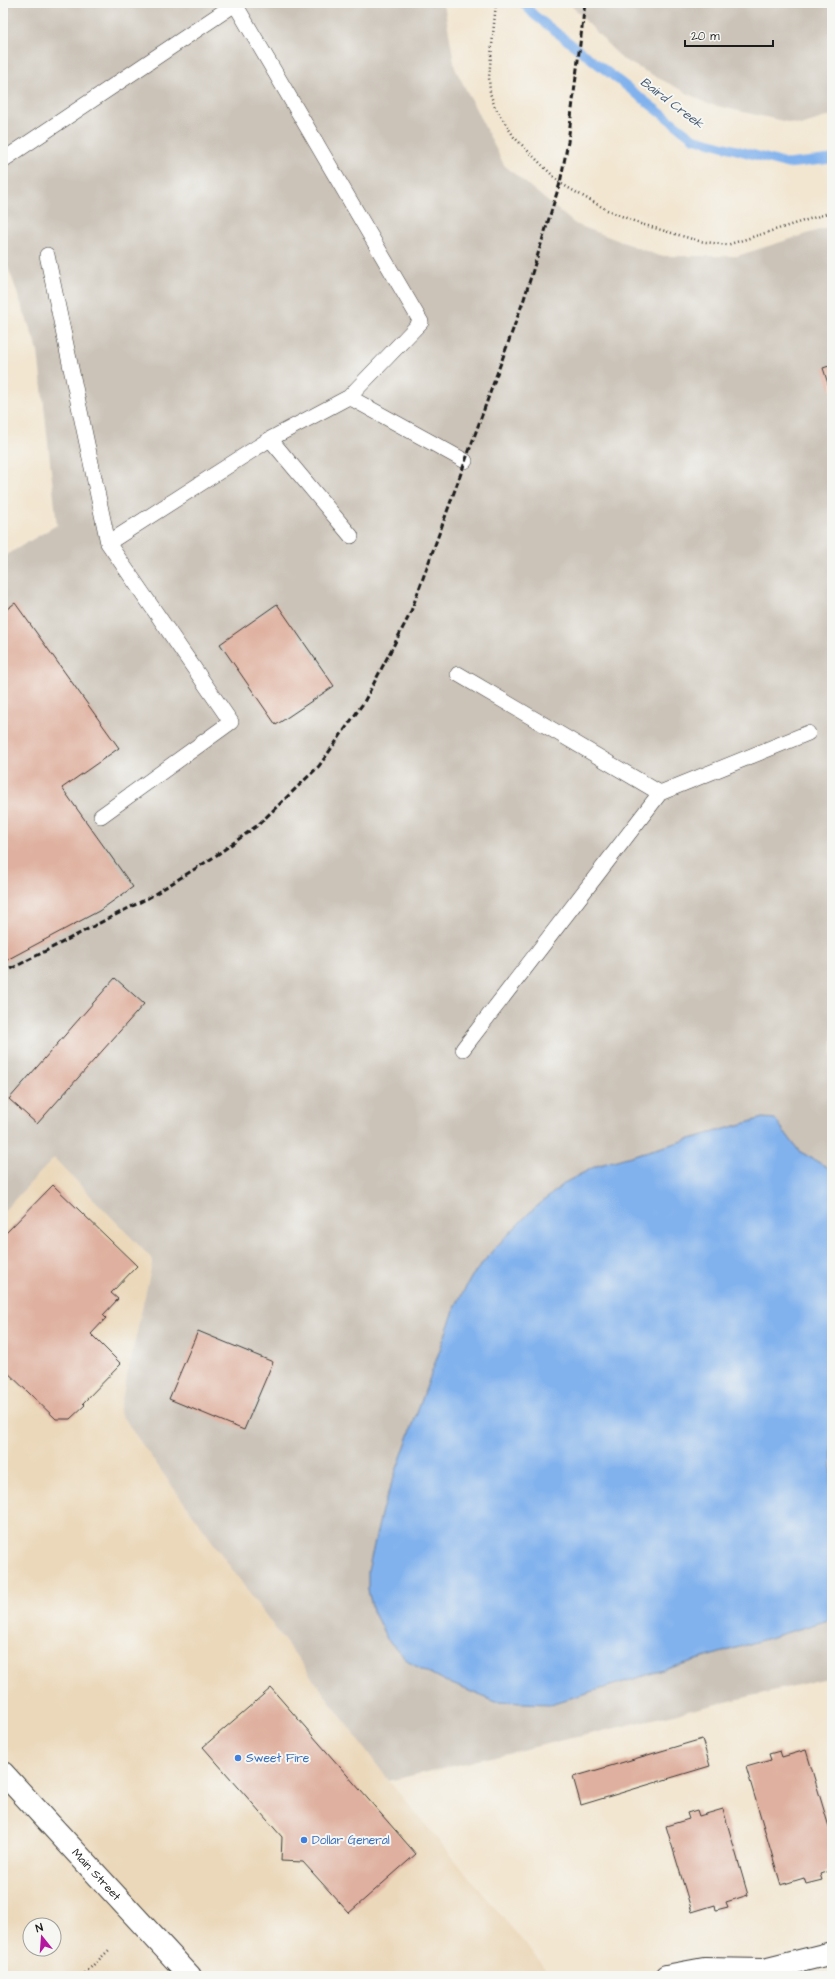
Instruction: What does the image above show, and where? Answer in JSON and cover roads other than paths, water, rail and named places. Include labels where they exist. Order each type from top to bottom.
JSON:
[{"type":"main road","name":"Main Street","points":[[3,1773],[190,1976]]},
{"type":"main road","points":[[666,1976],[704,1969],[758,1973],[832,1952]]},
{"type":"lane","points":[[3,160],[235,4],[421,322],[349,398],[270,439],[108,543]]},
{"type":"lane","points":[[47,256],[108,543],[231,722],[101,816]]},
{"type":"lane","points":[[349,398],[465,461]]},
{"type":"lane","points":[[270,439],[351,536]]},
{"type":"lane","points":[[458,674],[660,793]]},
{"type":"lane","points":[[463,1049],[660,793],[808,733]]},
{"type":"water","points":[[763,1118],[775,1119],[799,1151],[832,1170],[832,1619],[551,1704],[496,1702],[447,1682],[410,1663],[387,1639],[373,1611],[368,1590],[368,1571],[382,1510],[456,1305],[472,1276],[494,1249],[529,1213],[566,1182],[596,1166]]},
{"type":"waterway","name":"Baird Creek","points":[[523,3],[534,15],[693,138],[787,164],[832,159]]},
{"type":"railway","points":[[3,973],[150,897],[214,857],[258,825],[319,766],[364,702],[410,614],[524,299],[560,183],[568,142],[585,3]]},
{"type":"place","name":"Sweet Fire","points":[[238,1758]]},
{"type":"place","name":"Dollar General","points":[[304,1840]]}]
